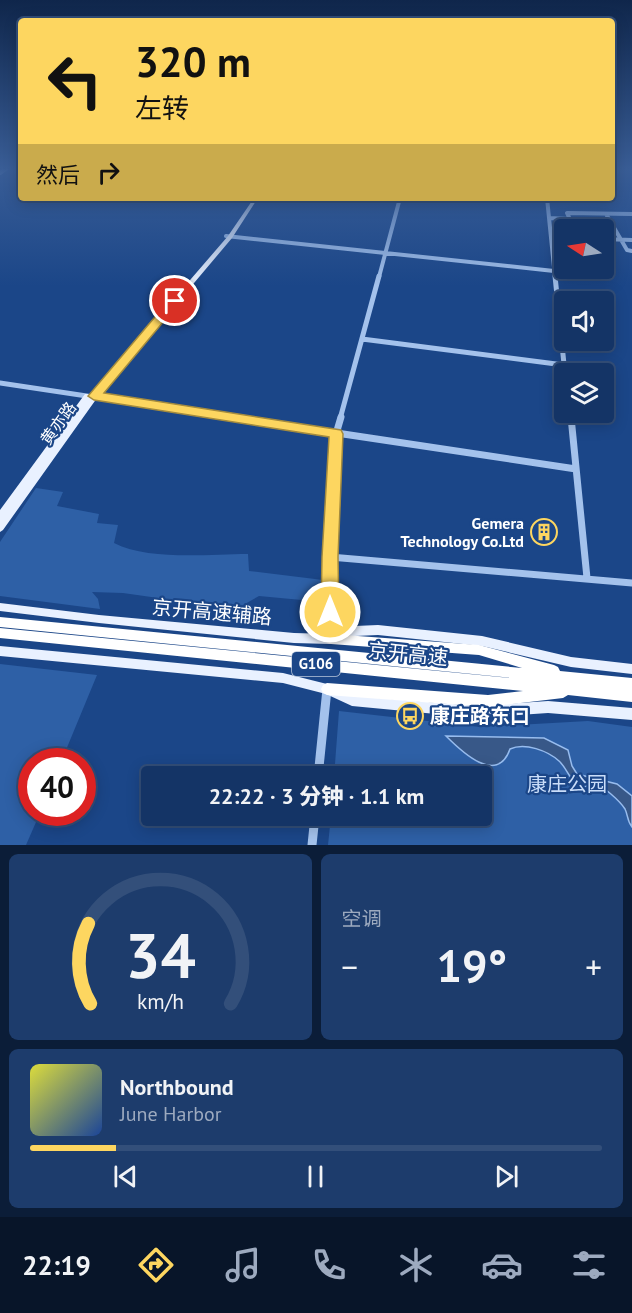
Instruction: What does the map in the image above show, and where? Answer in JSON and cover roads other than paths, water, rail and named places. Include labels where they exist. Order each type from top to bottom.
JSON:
[{"type":"highway","name":"京开高速","points":[[0,622],[577,684],[632,696]]},
{"type":"highway","name":"京开高速","points":[[0,633],[577,684],[632,684]]},
{"type":"highway","points":[[331,639],[479,650],[577,684]]},
{"type":"highway","points":[[327,688],[488,701],[577,684]]},
{"type":"main road","name":"黄亦路","points":[[228,237],[245,207]]},
{"type":"main road","name":"黄亦路","points":[[0,517],[92,396],[228,237],[249,207]]},
{"type":"main road","name":"黄亦路","points":[[0,528],[92,396]]},
{"type":"main road","points":[[0,602],[15,609]]},
{"type":"main road","name":"京开高速辅路","points":[[0,607],[294,638],[331,639],[355,631],[378,630],[482,640],[571,662],[632,669]]},
{"type":"main road","points":[[0,651],[283,678],[327,688],[352,700],[459,711],[478,712],[548,707],[632,714]]},
{"type":"street","points":[[331,639],[330,557],[336,434],[397,207]]},
{"type":"street","points":[[228,237],[554,271],[548,207]]},
{"type":"street","points":[[549,218],[570,219],[567,213],[632,214]]},
{"type":"street","points":[[606,214],[627,250],[632,251]]},
{"type":"street","points":[[614,240],[632,240]]},
{"type":"street","points":[[555,279],[564,363]]},
{"type":"street","points":[[362,339],[554,364]]},
{"type":"street","points":[[0,383],[576,469]]},
{"type":"street","points":[[571,423],[587,578]]},
{"type":"street","points":[[330,557],[632,583]]},
{"type":"street","points":[[319,766],[327,688]]},
{"type":"street","points":[[312,845],[314,826]]},
{"type":"place","name":"Gemera Technology Co.Ltd","points":[[544,532]]},
{"type":"place","name":"康庄路东口","points":[[410,716]]},
{"type":"park label","name":"康庄公园","points":[[567,784]]}]
